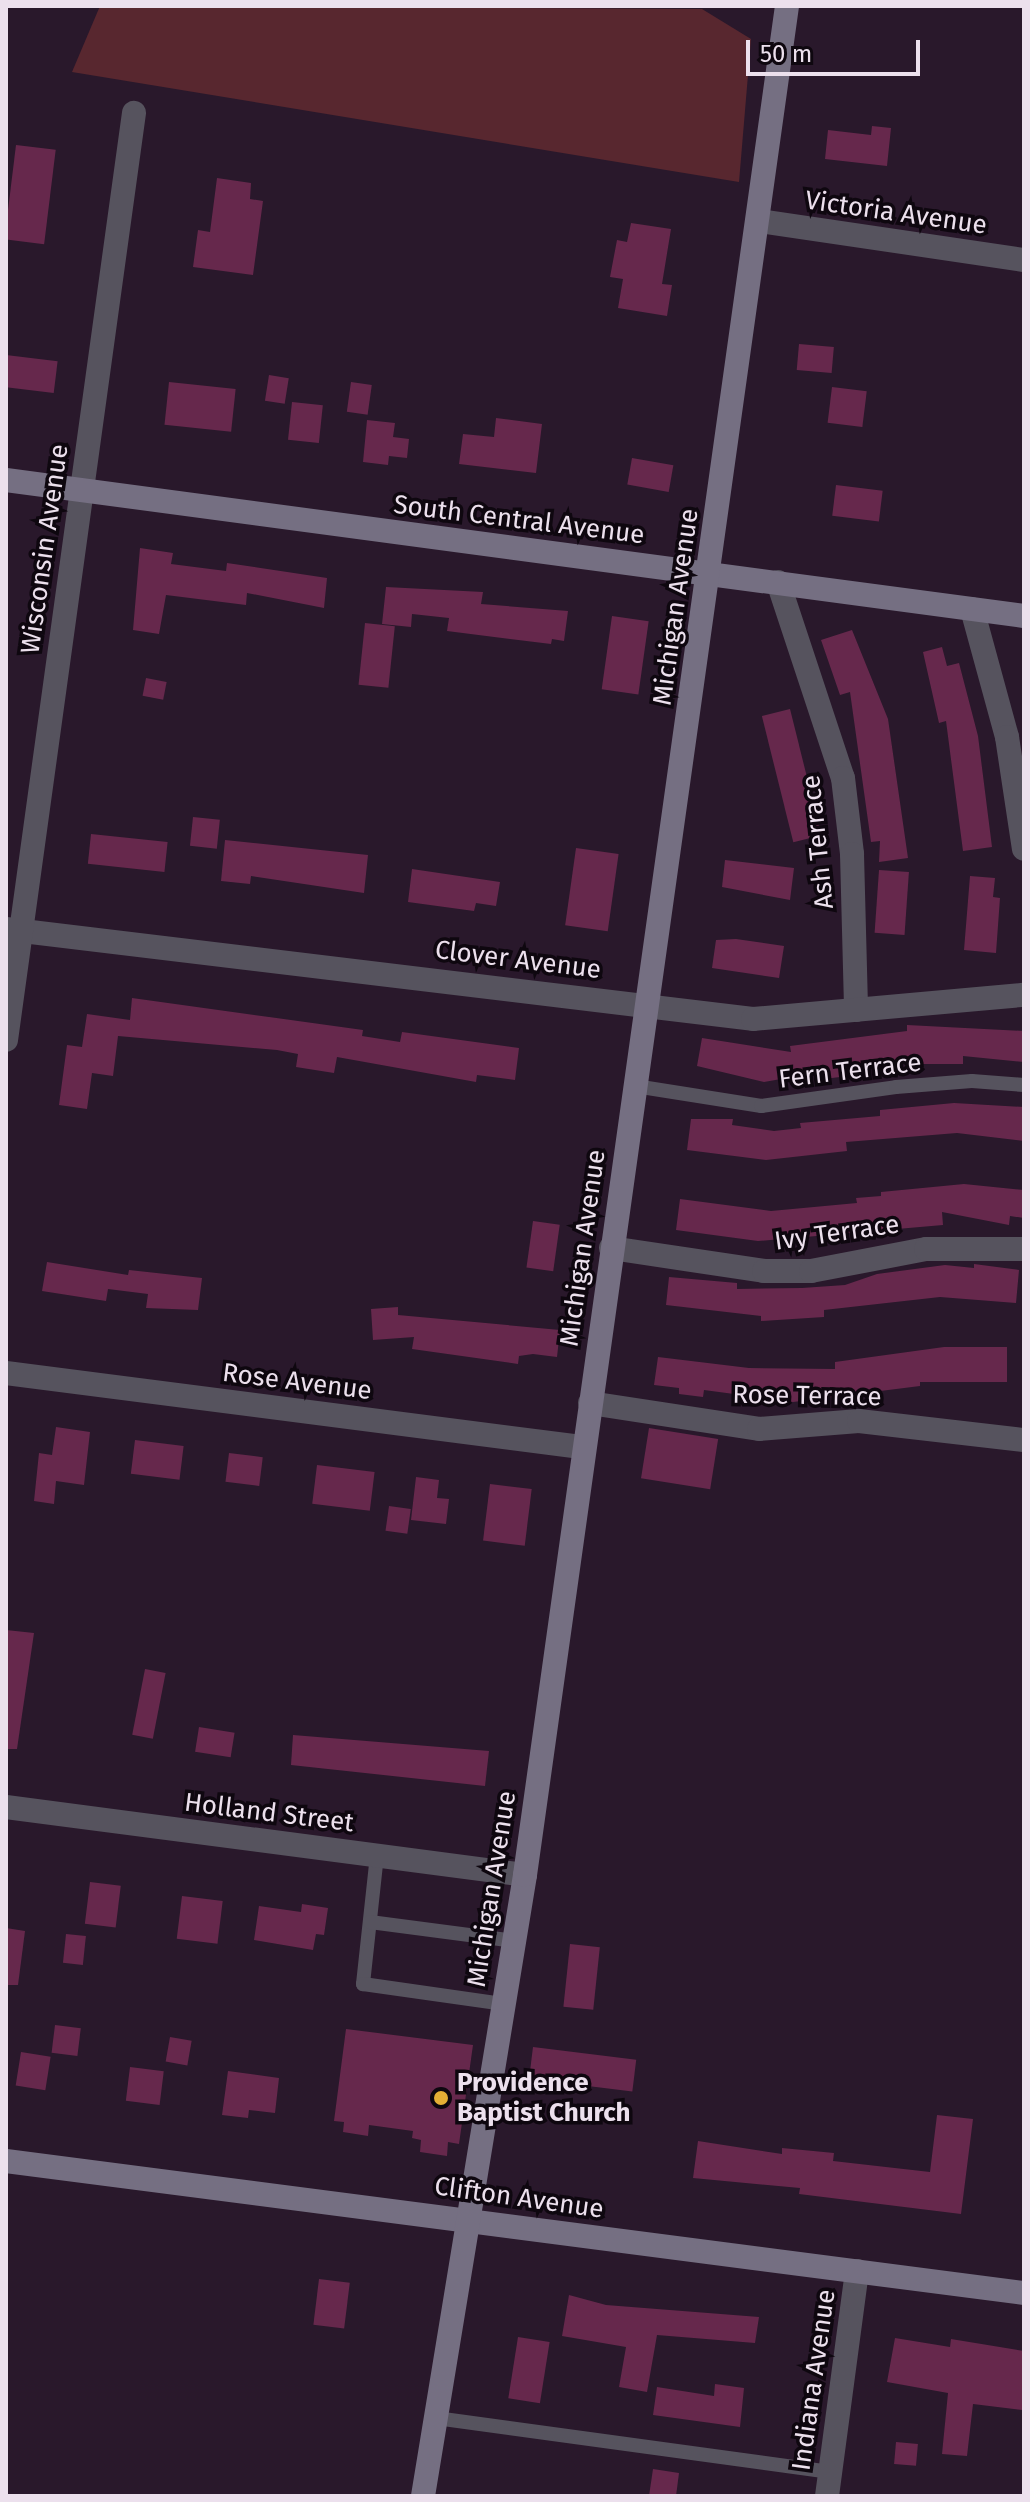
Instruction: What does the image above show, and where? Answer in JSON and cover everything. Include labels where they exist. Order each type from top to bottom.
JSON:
[{"type":"main road","name":"Michigan Avenue","points":[[423,2496],[525,1875],[581,1447],[590,1403],[760,221],[787,6]]},
{"type":"main road","name":"South Central Avenue","points":[[6,480],[1024,616]]},
{"type":"main road","name":"Clifton Avenue","points":[[6,2161],[857,2271],[1023,2287]]},
{"type":"street","name":"Wisconsin Avenue","points":[[6,1040],[14,930],[81,492],[134,113]]},
{"type":"street","name":"Victoria Avenue","points":[[760,221],[1024,260]]},
{"type":"street","name":"Ash Terrace","points":[[778,582],[843,778],[852,854],[856,1010]]},
{"type":"street","points":[[972,609],[1007,737],[1024,849]]},
{"type":"street","name":"Clover Avenue","points":[[14,930],[647,1003],[753,1019],[1024,995]]},
{"type":"street","name":"Ivy Terrace","points":[[611,1248],[764,1271],[811,1271],[926,1249],[1024,1249]]},
{"type":"street","name":"Rose Avenue","points":[[6,1373],[581,1447]]},
{"type":"street","name":"Rose Terrace","points":[[590,1403],[759,1429],[859,1421],[1024,1440]]},
{"type":"street","name":"Holland Street","points":[[6,1807],[525,1875]]},
{"type":"street","name":"Indiana Avenue","points":[[829,2484],[857,2271]]},
{"type":"lane","name":"Fern Terrace","points":[[635,1086],[761,1106],[896,1087],[972,1081],[1024,1085]]},
{"type":"lane","points":[[377,1855],[363,1984],[503,2004]]},
{"type":"lane","points":[[370,1922],[514,1941]]},
{"type":"lane","points":[[436,2418],[829,2484]]},
{"type":"shaded area","points":[[100,6],[702,9],[751,39],[739,182],[72,72]]},
{"type":"building","points":[[872,126],[891,128],[887,166],[825,159],[828,130],[871,135]]},
{"type":"building","points":[[16,145],[56,150],[44,244],[6,239]]},
{"type":"building","points":[[217,178],[251,183],[250,199],[263,201],[253,275],[193,267],[198,230],[210,232]]},
{"type":"building","points":[[631,223],[671,229],[662,284],[672,285],[667,316],[618,308],[623,279],[610,277],[617,240],[627,242]]},
{"type":"building","points":[[799,344],[834,347],[832,373],[797,370]]},
{"type":"building","points":[[6,355],[58,361],[54,393],[6,387]]},
{"type":"building","points":[[269,375],[289,378],[285,404],[265,401]]},
{"type":"building","points":[[169,382],[236,389],[231,432],[165,425]]},
{"type":"building","points":[[351,382],[372,385],[368,415],[347,412]]},
{"type":"building","points":[[832,387],[867,391],[862,427],[828,423]]},
{"type":"building","points":[[292,402],[323,405],[319,443],[288,440]]},
{"type":"building","points":[[496,418],[542,424],[536,473],[459,464],[463,434],[494,437]]},
{"type":"building","points":[[367,420],[395,423],[393,437],[409,439],[407,458],[389,456],[388,465],[363,462]]},
{"type":"building","points":[[632,458],[673,465],[669,492],[627,485]]},
{"type":"building","points":[[836,485],[883,491],[879,521],[832,516]]},
{"type":"building","points":[[140,548],[173,553],[171,564],[226,571],[227,563],[327,578],[324,608],[247,593],[246,605],[166,595],[159,634],[133,630]]},
{"type":"building","points":[[386,587],[483,592],[481,604],[568,611],[564,641],[552,639],[551,644],[447,631],[449,618],[412,614],[411,627],[382,624]]},
{"type":"building","points":[[612,616],[649,621],[638,694],[602,689]]},
{"type":"building","points":[[365,623],[395,626],[388,688],[359,685]]},
{"type":"building","points":[[852,630],[888,719],[908,858],[879,862],[880,841],[871,842],[850,692],[840,695],[821,640]]},
{"type":"building","points":[[942,647],[947,666],[959,663],[978,736],[992,847],[963,851],[946,721],[939,723],[923,652]]},
{"type":"building","points":[[146,678],[167,682],[163,700],[143,696]]},
{"type":"building","points":[[790,709],[821,835],[793,842],[762,716]]},
{"type":"building","points":[[193,817],[220,820],[217,849],[190,846]]},
{"type":"building","points":[[91,834],[168,842],[164,872],[88,864]]},
{"type":"building","points":[[225,840],[368,855],[364,893],[251,876],[250,884],[221,881]]},
{"type":"building","points":[[576,848],[619,854],[608,931],[565,925]]},
{"type":"building","points":[[725,860],[794,868],[790,900],[722,887]]},
{"type":"building","points":[[412,869],[500,882],[496,906],[476,903],[474,911],[408,902]]},
{"type":"building","points":[[879,870],[909,872],[905,935],[875,933]]},
{"type":"building","points":[[970,876],[995,878],[993,897],[1000,898],[996,953],[964,950]]},
{"type":"building","points":[[736,939],[784,946],[779,978],[712,968],[716,940]]},
{"type":"building","points":[[132,998],[363,1030],[362,1036],[400,1042],[402,1032],[519,1048],[515,1080],[477,1075],[476,1082],[337,1057],[334,1073],[296,1067],[298,1054],[277,1050],[118,1036],[113,1076],[92,1073],[87,1109],[59,1105],[67,1045],[82,1047],[87,1014],[130,1020]]},
{"type":"building","points":[[907,1025],[1024,1031],[1024,1062],[963,1056],[963,1064],[881,1064],[840,1069],[840,1077],[816,1080],[815,1073],[764,1082],[697,1066],[702,1038],[791,1052],[790,1046],[907,1031]]},
{"type":"building","points":[[954,1103],[1024,1107],[1024,1141],[957,1133],[846,1142],[847,1151],[766,1160],[687,1150],[691,1119],[733,1119],[732,1125],[774,1131],[801,1128],[800,1123],[880,1116],[880,1110]]},
{"type":"building","points":[[964,1184],[1024,1190],[1024,1218],[1010,1216],[1009,1225],[942,1212],[943,1225],[758,1241],[676,1230],[680,1199],[771,1211],[857,1203],[856,1198],[881,1196],[881,1192]]},
{"type":"building","points":[[533,1221],[560,1225],[553,1271],[526,1268]]},
{"type":"building","points":[[47,1262],[128,1275],[129,1270],[202,1278],[198,1310],[146,1308],[148,1294],[108,1289],[106,1301],[42,1291]]},
{"type":"building","points":[[974,1264],[1019,1270],[1016,1303],[940,1297],[824,1310],[824,1317],[761,1321],[761,1316],[666,1305],[669,1277],[737,1283],[737,1289],[802,1288],[845,1285],[877,1274],[945,1265],[974,1268]]},
{"type":"building","points":[[398,1307],[398,1315],[560,1330],[557,1357],[519,1356],[518,1364],[412,1349],[414,1337],[373,1340],[371,1309]]},
{"type":"building","points":[[944,1347],[1007,1347],[1007,1382],[920,1382],[920,1386],[793,1402],[704,1390],[703,1397],[679,1394],[679,1388],[654,1385],[658,1357],[749,1368],[835,1369],[835,1362]]},
{"type":"building","points":[[56,1427],[90,1432],[84,1485],[56,1481],[54,1504],[34,1501],[39,1453],[52,1455]]},
{"type":"building","points":[[649,1428],[718,1439],[710,1489],[641,1478]]},
{"type":"building","points":[[135,1440],[184,1446],[179,1480],[131,1474]]},
{"type":"building","points":[[229,1453],[263,1457],[259,1486],[225,1482]]},
{"type":"building","points":[[317,1465],[375,1472],[370,1511],[312,1504]]},
{"type":"building","points":[[416,1477],[439,1480],[437,1498],[449,1499],[446,1524],[411,1520]]},
{"type":"building","points":[[490,1484],[532,1489],[525,1546],[483,1541]]},
{"type":"building","points":[[389,1506],[411,1509],[407,1534],[386,1531]]},
{"type":"building","points":[[6,1630],[34,1633],[17,1749],[6,1749]]},
{"type":"building","points":[[145,1669],[166,1673],[153,1739],[132,1735]]},
{"type":"building","points":[[199,1727],[235,1733],[231,1757],[195,1752]]},
{"type":"building","points":[[293,1735],[489,1751],[485,1786],[291,1765]]},
{"type":"building","points":[[90,1882],[121,1886],[116,1927],[85,1924]]},
{"type":"building","points":[[182,1896],[223,1901],[217,1944],[177,1939]]},
{"type":"building","points":[[302,1904],[328,1908],[324,1935],[316,1934],[313,1950],[254,1940],[259,1906],[301,1912]]},
{"type":"building","points":[[6,1928],[25,1931],[18,1985],[6,1985]]},
{"type":"building","points":[[66,1934],[86,1936],[83,1965],[63,1963]]},
{"type":"building","points":[[570,1944],[600,1947],[593,2010],[563,2007]]},
{"type":"building","points":[[55,2025],[81,2028],[77,2056],[52,2053]]},
{"type":"building","name":"Providence Baptist Church","points":[[346,2029],[473,2045],[459,2144],[448,2142],[447,2156],[420,2152],[421,2140],[412,2138],[413,2131],[369,2125],[368,2136],[343,2132],[344,2122],[334,2121]]},
{"type":"building","points":[[170,2037],[192,2041],[187,2065],[166,2062]]},
{"type":"building","points":[[533,2047],[636,2060],[632,2091],[529,2079]]},
{"type":"building","points":[[21,2052],[51,2057],[45,2090],[16,2086]]},
{"type":"building","points":[[130,2067],[164,2071],[160,2105],[126,2101]]},
{"type":"building","points":[[228,2071],[279,2078],[275,2113],[249,2110],[248,2118],[222,2115]]},
{"type":"building","points":[[937,2115],[973,2119],[961,2214],[799,2194],[800,2188],[693,2178],[698,2141],[782,2154],[782,2148],[834,2153],[833,2161],[930,2172]]},
{"type":"building","points":[[319,2279],[350,2283],[344,2328],[313,2325]]},
{"type":"building","points":[[569,2295],[606,2305],[759,2317],[755,2343],[657,2335],[647,2392],[619,2387],[626,2347],[562,2336]]},
{"type":"building","points":[[518,2337],[550,2342],[540,2403],[508,2398]]},
{"type":"building","points":[[895,2338],[950,2347],[951,2339],[1024,2351],[1022,2410],[973,2404],[967,2456],[942,2454],[948,2393],[887,2382]]},
{"type":"building","points":[[715,2384],[744,2388],[740,2427],[653,2415],[657,2387],[714,2396]]},
{"type":"building","points":[[896,2442],[918,2444],[916,2466],[894,2464]]},
{"type":"building","points":[[653,2469],[679,2473],[676,2496],[649,2496]]},
{"type":"place","name":"Providence Baptist Church","points":[[441,2098]]}]
